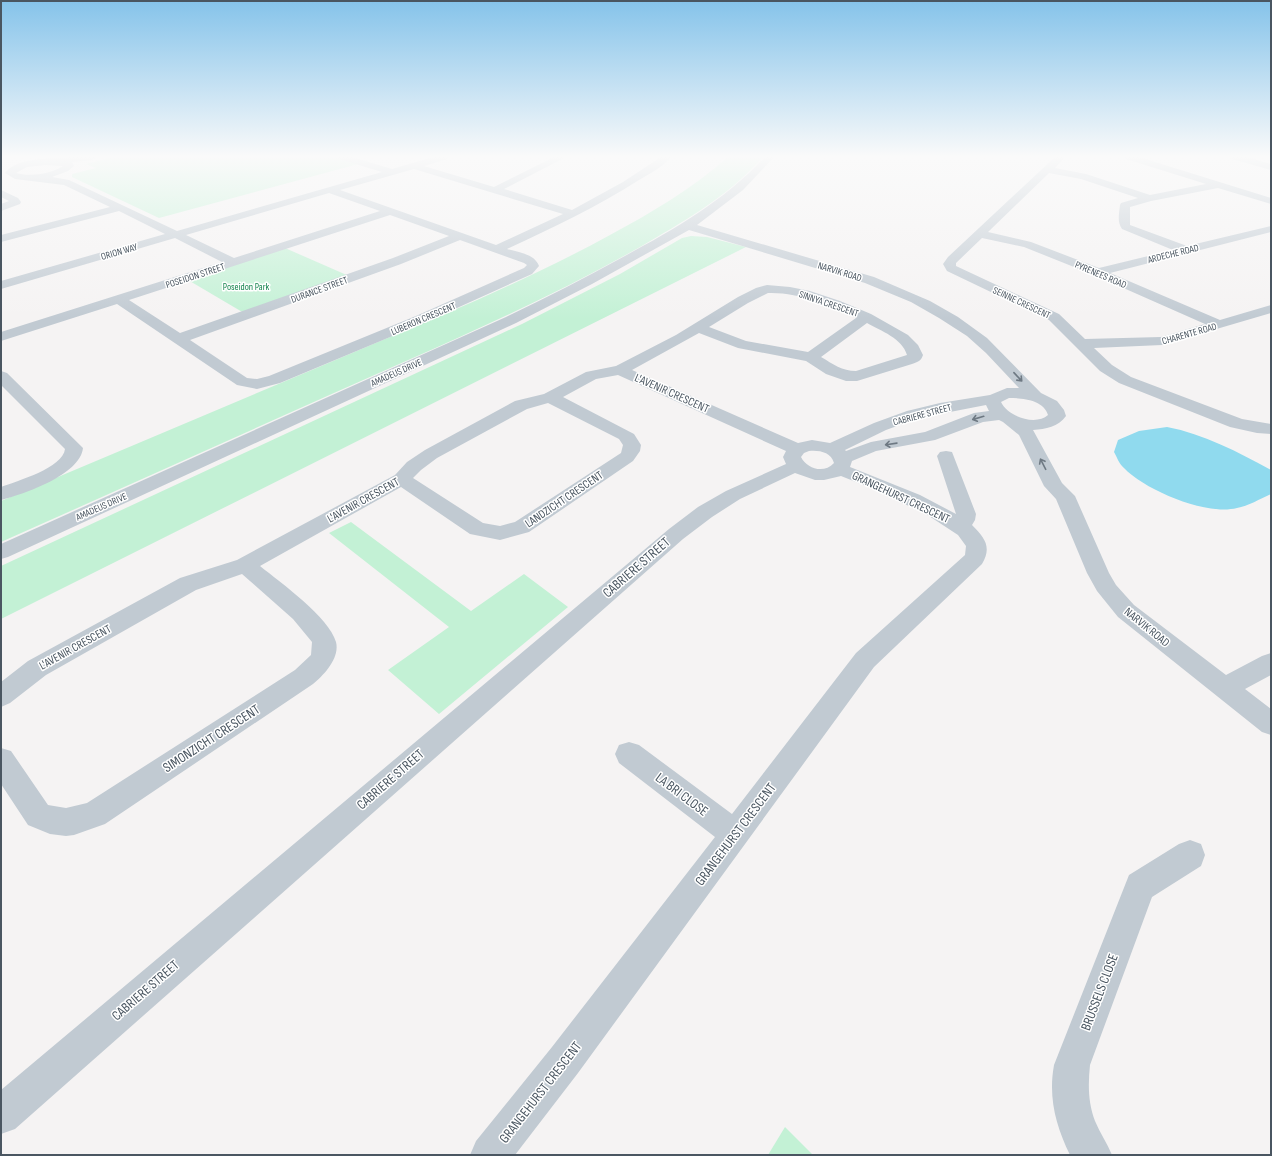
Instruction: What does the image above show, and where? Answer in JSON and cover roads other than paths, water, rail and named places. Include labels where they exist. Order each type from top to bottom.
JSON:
[{"type":"street","points":[[1,239],[109,211]]},
{"type":"street","points":[[126,211],[233,262]]},
{"type":"street","name":"ORION WAY","points":[[1,285],[258,211]]},
{"type":"street","name":"LUBERON CRESCENT","points":[[120,300],[243,382],[257,384],[269,382],[421,319],[532,268],[533,265],[530,262],[386,211]]},
{"type":"street","points":[[565,211],[572,213]]},
{"type":"street","points":[[496,249],[576,211]]},
{"type":"street","name":"AMADEUS DRIVE","points":[[1,552],[511,320],[583,284],[689,226],[711,211]]},
{"type":"street","name":"SEINNE CRESCENT","points":[[1004,211],[950,262],[951,268],[1048,314],[1060,322],[1106,368],[1132,384],[1236,423],[1257,428],[1271,429]]},
{"type":"street","points":[[1125,211],[1125,226],[1185,250]]},
{"type":"street","name":"POSEIDON STREET","points":[[1,337],[120,300],[389,212]]},
{"type":"street","name":"NARVIK ROAD","points":[[689,226],[756,244],[887,287],[942,314],[962,326],[990,348],[1036,397]]},
{"type":"street","name":"ARDECHE ROAD","points":[[1098,272],[1271,229]]},
{"type":"street","name":"PYRENEES ROAD","points":[[980,234],[1027,244],[1098,272],[1218,324]]},
{"type":"street","name":"DURANCE STREET","points":[[178,339],[397,261],[459,236]]},
{"type":"street","name":"SINNYA CRESCENT","points":[[620,370],[698,328],[756,293],[766,289],[775,288],[799,293],[848,308],[903,338],[914,350],[915,355],[914,358],[907,362],[854,376],[838,374],[811,357],[743,345],[698,328]]},
{"type":"street","name":"CHARENTE ROAD","points":[[1082,344],[1156,342],[1271,309]]},
{"type":"street","points":[[811,357],[866,317]]},
{"type":"street","name":"NARVIK ROAD","points":[[980,341],[981,348],[1002,375],[1006,385],[999,396]]},
{"type":"street","name":"L'AVENIR CRESCENT","points":[[1,696],[37,668],[188,584],[245,565],[402,479],[418,463],[431,454],[521,405],[550,397],[592,374],[620,370],[797,457]]},
{"type":"street","points":[[1,376],[74,448],[75,451],[74,457],[63,467],[1,494]]},
{"type":"street","name":"CABRIERE STREET","points":[[838,459],[888,424],[932,411],[999,396],[1017,393],[1036,397]]},
{"type":"street","points":[[999,396],[994,406],[1005,417],[1029,424],[1044,424],[1051,422],[1056,416],[1056,411],[1049,403],[1036,397]]},
{"type":"street","name":"LANDZICHT CRESCENT","points":[[402,479],[477,529],[500,533],[522,527],[627,457],[632,451],[633,444],[625,435],[550,397]]},
{"type":"street","points":[[932,411],[955,426]]},
{"type":"street","name":"CABRIERE STREET","points":[[838,459],[866,448],[930,436],[980,417],[1005,417]]},
{"type":"street","name":"NARVIK ROAD","points":[[1005,417],[1026,432],[1054,486],[1065,496],[1098,573],[1112,597],[1126,611],[1271,724]]},
{"type":"street","name":"NARVIK ROAD","points":[[1051,422],[1046,429],[1066,486],[1065,496]]},
{"type":"street","points":[[812,445],[820,445],[838,459],[835,472],[820,475],[805,472],[797,457],[812,445]]},
{"type":"street","name":"GRANGEHURST CRESCENT","points":[[946,456],[966,514],[965,520],[961,526]]},
{"type":"street","name":"CABRIERE STREET","points":[[1,1115],[676,534],[704,512],[797,457]]},
{"type":"street","name":"GRANGEHURST CRESCENT","points":[[490,1155],[566,1060],[865,660],[974,559],[976,553],[975,542],[961,526],[937,511],[838,459]]},
{"type":"street","name":"SIMONZICHT CRESCENT","points":[[1,760],[38,815],[56,822],[74,821],[95,814],[304,677],[314,669],[322,658],[324,641],[321,635],[307,619],[245,565]]},
{"type":"street","points":[[1225,688],[1271,663]]},
{"type":"street","name":"LA BRI CLOSE","points":[[629,754],[734,834]]},
{"type":"street","name":"BRUSSELS CLOSE","points":[[1092,1155],[1083,1141],[1071,1104],[1069,1080],[1072,1064],[1140,886],[1190,855]]},
{"type":"water","points":[[1167,427],[1207,439],[1233,450],[1271,470],[1271,494],[1237,508],[1209,508],[1193,505],[1146,485],[1119,462],[1114,452],[1118,440],[1139,431]]},
{"type":"park label","name":"Poseidon Park","points":[[246,286]]}]
